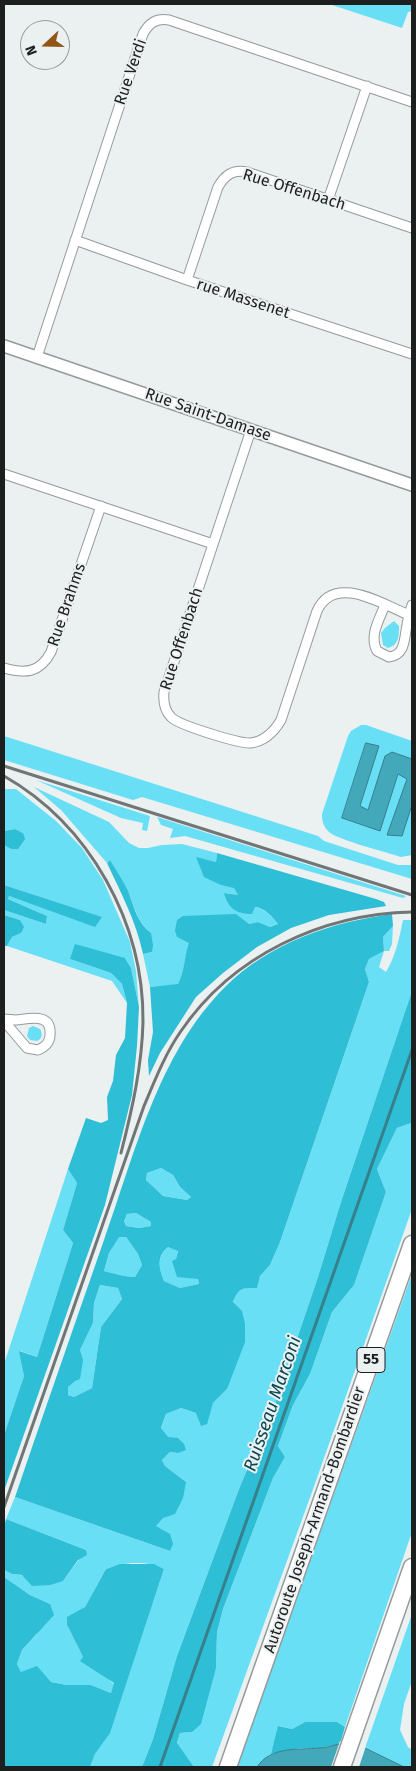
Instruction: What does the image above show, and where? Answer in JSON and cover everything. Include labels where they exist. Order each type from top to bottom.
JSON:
[{"type":"highway","name":"Autoroute Joseph-Armand-Bombardier","points":[[228,1767],[412,1244]]},
{"type":"highway","points":[[342,1767],[412,1567]]},
{"type":"street","name":"Rue Verdi","points":[[37,357],[143,34],[147,26],[152,22],[169,20],[412,102]]},
{"type":"street","points":[[328,200],[367,86]]},
{"type":"street","name":"Rue Offenbach","points":[[187,280],[218,187],[222,179],[228,174],[240,171],[248,172],[412,228]]},
{"type":"street","name":"rue Massenet","points":[[75,240],[187,280],[412,354]]},
{"type":"street","name":"Rue Saint-Damase","points":[[4,346],[412,485]]},
{"type":"street","name":"Rue Offenbach","points":[[251,430],[164,692],[164,705],[173,720],[242,743],[258,742],[272,733],[281,720],[317,611],[325,600],[336,592],[349,592],[409,616]]},
{"type":"street","points":[[4,474],[213,544]]},
{"type":"street","name":"Rue Brahms","points":[[4,668],[24,672],[41,666],[47,660],[101,506]]},
{"type":"street","points":[[384,605],[374,636],[375,646],[377,651],[383,655],[392,657],[398,654],[404,644],[412,605]]},
{"type":"street","points":[[38,1018],[47,1023],[50,1033],[48,1043],[38,1050],[27,1048],[4,1020],[38,1018]]},
{"type":"shaded area","points":[[329,4],[412,4],[412,11],[408,12],[402,28]]},
{"type":"shaded area","points":[[394,621],[399,626],[398,637],[394,645],[388,648],[383,645],[381,633]]},
{"type":"shaded area","points":[[361,725],[412,741],[412,855],[401,857],[352,842],[329,832],[323,823],[322,814],[348,736],[351,731]]},
{"type":"shaded area","points":[[4,736],[318,836],[324,841],[398,865],[412,865],[412,879],[142,797],[133,800],[4,760]]},
{"type":"shaded area","points":[[366,743],[379,746],[360,806],[368,810],[385,756],[392,752],[412,759],[412,805],[402,836],[387,835],[407,779],[398,774],[380,831],[342,818]]},
{"type":"shaded area","points":[[36,780],[150,816],[147,831],[142,830],[143,823],[121,818]]},
{"type":"shaded area","points":[[34,787],[109,822],[129,843],[139,848],[182,844],[217,853],[216,862],[196,858],[221,885],[234,887],[238,895],[224,893],[261,909],[278,924],[270,927],[258,922],[249,924],[204,916],[183,916],[177,937],[190,942],[178,985],[150,987],[143,954],[152,952],[151,933],[134,909],[128,892],[110,860],[107,863],[61,810]]},
{"type":"shaded area","points":[[4,789],[16,789],[56,821],[82,848],[103,880],[130,942],[136,971],[139,1007],[131,968],[125,958],[70,959],[111,973],[122,984],[127,1003],[112,981],[7,946],[12,937],[21,933],[20,920],[4,915],[4,910],[46,924],[47,916],[8,899],[9,896],[95,926],[101,917],[4,885],[4,845],[11,849],[23,833],[15,829],[4,831]]},
{"type":"shaded area","points":[[157,817],[406,896],[403,898],[185,836],[170,838],[173,829],[161,825]]},
{"type":"shaded area","points":[[15,829],[23,833],[25,839],[18,849],[11,849],[4,845],[4,831]]},
{"type":"shaded area","points":[[217,853],[376,899],[384,902],[386,906],[329,915],[291,928],[257,947],[196,997],[160,1053],[149,1076],[148,1060],[153,1032],[150,987],[178,984],[189,943],[177,937],[175,931],[177,920],[183,916],[236,914],[249,924],[258,922],[270,927],[278,924],[268,913],[258,907],[255,907],[252,914],[237,911],[230,906],[224,893],[238,895],[234,888],[221,885],[204,877],[196,857],[216,862]]},
{"type":"shaded area","points":[[110,860],[128,891],[139,919],[151,933],[152,952],[143,954],[123,896],[107,863]]},
{"type":"shaded area","points":[[4,885],[102,917],[95,927],[9,896],[8,899],[47,916],[46,924],[4,910]]},
{"type":"shaded area","points":[[392,914],[393,926],[383,937],[384,951],[369,959],[365,969],[369,982],[280,1242],[270,1265],[260,1276],[257,1288],[242,1289],[237,1293],[233,1302],[242,1311],[245,1324],[245,1342],[227,1389],[213,1403],[207,1424],[201,1426],[196,1413],[181,1408],[166,1414],[161,1428],[168,1437],[178,1438],[184,1444],[186,1450],[178,1453],[170,1452],[162,1460],[165,1466],[186,1482],[183,1498],[175,1514],[163,1518],[156,1526],[170,1534],[173,1544],[170,1551],[15,1497],[138,1139],[165,1074],[182,1043],[202,1014],[225,987],[261,958],[302,937],[324,929]],"holes":[[[161,1168],[173,1175],[180,1187],[191,1197],[187,1200],[163,1196],[146,1180],[147,1173]],[[136,1213],[151,1222],[151,1226],[139,1228],[126,1226],[124,1221],[127,1214]],[[119,1237],[126,1237],[138,1254],[142,1265],[135,1277],[104,1271],[109,1253]],[[168,1247],[178,1251],[176,1259],[172,1261],[177,1277],[198,1279],[199,1284],[180,1288],[164,1281],[160,1267],[162,1255]],[[100,1285],[118,1288],[122,1299],[101,1327],[92,1388],[74,1397],[68,1395],[68,1387],[80,1379],[83,1360],[80,1350],[93,1323],[94,1303]]]},
{"type":"shaded area","points":[[4,915],[20,920],[24,927],[21,933],[12,937],[7,946],[4,946]]},
{"type":"shaded area","points":[[403,920],[412,920],[412,991],[275,1404],[239,1489],[177,1656],[153,1739],[142,1767],[90,1767],[95,1754],[110,1732],[164,1569],[150,1564],[135,1563],[106,1569],[85,1607],[67,1625],[83,1657],[114,1684],[111,1693],[91,1685],[67,1685],[51,1682],[21,1672],[17,1664],[22,1650],[37,1634],[50,1604],[30,1595],[4,1577],[4,1570],[12,1574],[63,1581],[86,1550],[6,1519],[15,1497],[170,1551],[156,1526],[186,1482],[165,1466],[162,1460],[170,1452],[178,1453],[161,1429],[166,1414],[181,1408],[196,1413],[209,1413],[213,1403],[227,1389],[233,1303],[241,1289],[257,1287],[260,1276],[270,1265],[280,1242],[369,982],[365,969],[369,959],[384,951],[379,967],[386,972],[395,953]]},
{"type":"shaded area","points":[[393,926],[392,944],[389,951],[384,951],[383,937]]},
{"type":"shaded area","points":[[75,944],[125,958],[131,968],[139,1007],[132,1095],[105,1205],[4,1491],[4,1435],[24,1376],[19,1351],[37,1357],[73,1243],[63,1230],[77,1183],[68,1169],[86,1118],[101,1123],[108,1120],[107,1097],[113,1081],[116,1055],[125,1038],[127,1003],[122,984],[111,973],[70,959]]},
{"type":"shaded area","points":[[412,991],[412,1120],[411,1123],[397,1128],[377,1169],[386,1192],[354,1285],[332,1312],[310,1374],[293,1405],[278,1446],[285,1457],[273,1478],[223,1609],[217,1632],[216,1668],[201,1724],[192,1732],[180,1733],[177,1743],[194,1767],[142,1767],[153,1739],[177,1656],[239,1489],[275,1404]]},
{"type":"shaded area","points":[[33,1026],[40,1029],[42,1036],[37,1041],[30,1040],[27,1036],[29,1028]]},
{"type":"shaded area","points":[[412,1120],[412,1209],[212,1767],[194,1767],[177,1744],[180,1733],[192,1732],[216,1668],[217,1632],[223,1609],[273,1478],[285,1457],[278,1446],[293,1405],[310,1374],[332,1312],[354,1285],[386,1192],[377,1169],[397,1128],[411,1123]]},
{"type":"shaded area","points":[[161,1168],[173,1175],[180,1187],[191,1197],[187,1200],[163,1196],[146,1180],[147,1173]]},
{"type":"shaded area","points":[[68,1169],[77,1183],[63,1230],[73,1243],[37,1357],[20,1351],[24,1376],[4,1435],[4,1364]]},
{"type":"shaded area","points":[[136,1213],[151,1222],[151,1226],[139,1228],[126,1226],[124,1221],[127,1214]]},
{"type":"shaded area","points":[[118,1237],[126,1237],[138,1254],[142,1265],[135,1277],[104,1271],[109,1253]]},
{"type":"shaded area","points":[[168,1247],[178,1250],[176,1259],[198,1279],[199,1284],[180,1288],[164,1281],[160,1259]]},
{"type":"shaded area","points":[[412,1274],[412,1532],[345,1727],[337,1722],[305,1722],[292,1729],[279,1726],[271,1754],[257,1767],[237,1767]]},
{"type":"shaded area","points":[[100,1285],[118,1288],[122,1299],[101,1327],[92,1388],[74,1397],[68,1395],[68,1387],[80,1370],[80,1350],[93,1323],[94,1303]]},
{"type":"shaded area","points":[[6,1519],[86,1550],[87,1555],[78,1560],[63,1581],[50,1585],[32,1586],[22,1575],[12,1574],[4,1570],[4,1527]]},
{"type":"shaded area","points":[[120,1564],[154,1564],[164,1569],[110,1733],[95,1754],[90,1767],[4,1767],[4,1577],[30,1595],[50,1604],[54,1615],[22,1650],[17,1664],[21,1672],[37,1666],[51,1682],[67,1685],[91,1685],[111,1693],[114,1683],[80,1661],[83,1657],[67,1625],[67,1617],[85,1607],[106,1569]]},
{"type":"shaded area","points":[[412,1614],[412,1681],[404,1704],[400,1730],[408,1747],[412,1750],[412,1767],[404,1767],[365,1748]]},
{"type":"shaded area","points":[[305,1722],[337,1722],[345,1727],[340,1744],[320,1748],[301,1748],[271,1754],[278,1726],[292,1729]]},
{"type":"shaded area","points":[[340,1744],[365,1748],[404,1767],[257,1767],[263,1760],[277,1752],[322,1748]]},
{"type":"pier","points":[[340,1741],[366,1746],[359,1767],[331,1767]]},
{"type":"waterway","name":"Ruisseau Marconi","points":[[160,1767],[412,1050]]},
{"type":"railway","points":[[4,766],[412,895]]},
{"type":"railway","points":[[4,776],[35,797],[62,821],[86,849],[106,880],[122,914],[134,949],[141,985],[143,1022],[141,1055],[136,1088],[121,1153]]},
{"type":"railway","points":[[4,1507],[144,1106],[165,1058],[181,1031],[202,1004],[226,981],[253,960],[282,944],[313,930],[345,921],[378,915],[412,912]]}]
